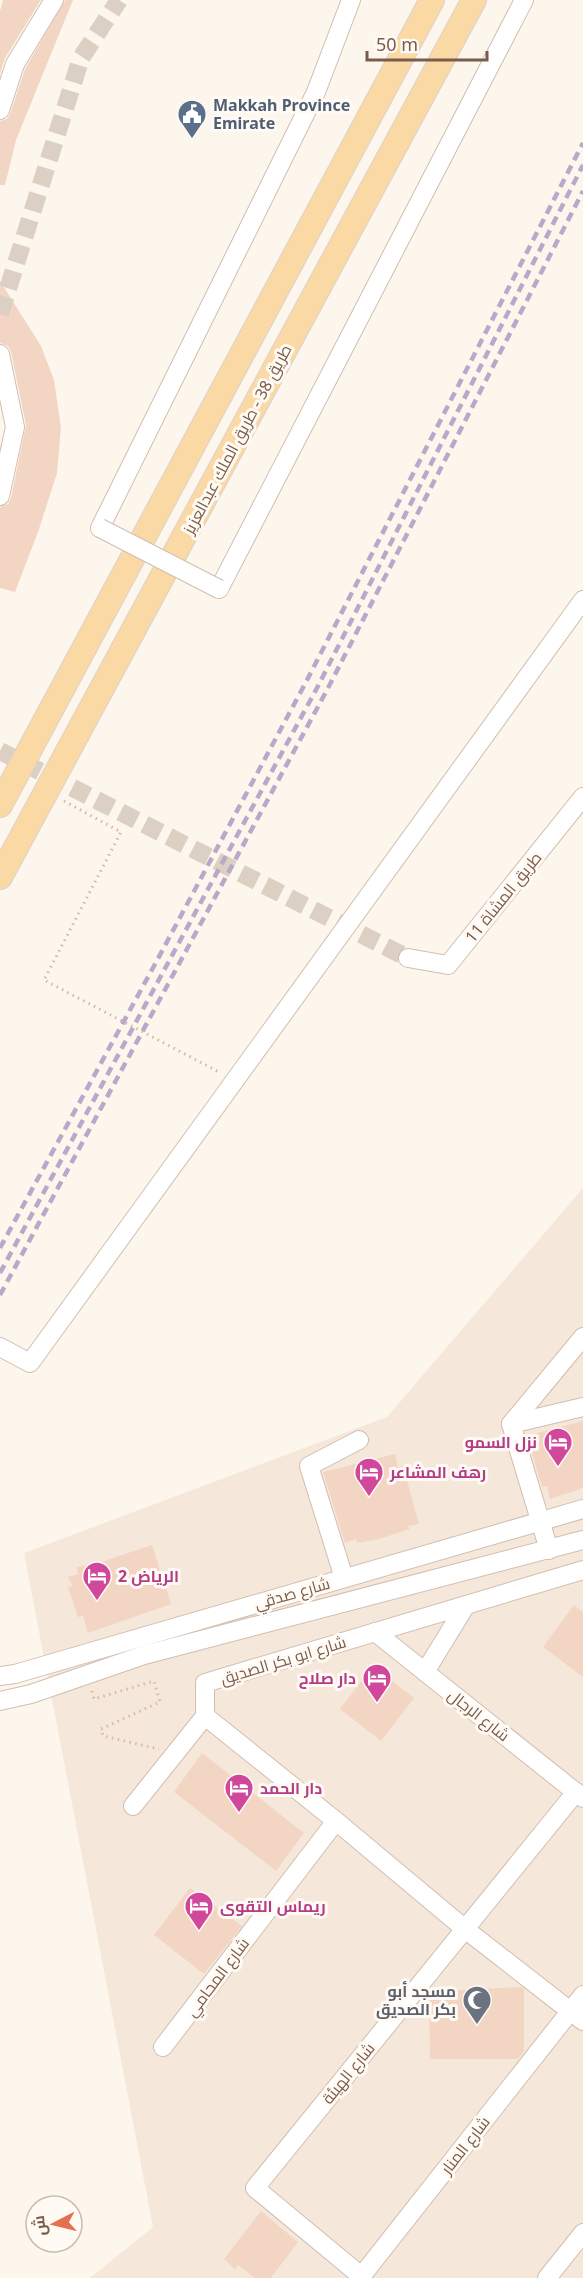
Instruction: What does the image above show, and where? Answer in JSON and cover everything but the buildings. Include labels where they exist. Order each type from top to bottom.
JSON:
[{"type":"main road","points":[[0,805],[432,0]]},
{"type":"main road","name":"طريق 38 - طريق الملك عبدالعزيز","points":[[0,878],[474,0]]},
{"type":"street","points":[[0,110],[15,64],[54,0]]},
{"type":"street","points":[[351,0],[316,92],[100,528],[219,589],[524,0]]},
{"type":"street","points":[[0,354],[15,427],[0,496]]},
{"type":"street","points":[[0,1347],[30,1363],[583,600]]},
{"type":"street","name":"طريق المشاة 11","points":[[408,958],[448,965],[583,797]]},
{"type":"street","points":[[512,1424],[583,1337]]},
{"type":"street","points":[[512,1424],[583,1407]]},
{"type":"street","points":[[512,1424],[549,1550]]},
{"type":"street","points":[[344,1578],[309,1466],[359,1440]]},
{"type":"street","name":"شارع صدقي","points":[[0,1676],[15,1674],[583,1509]]},
{"type":"street","name":"شارع صدقي","points":[[0,1701],[89,1676],[144,1655],[583,1540]]},
{"type":"street","name":"شارع ابو بكر الصديق","points":[[205,1716],[205,1683],[583,1570]]},
{"type":"street","points":[[425,1672],[466,1605]]},
{"type":"street","name":"شارع الرجال","points":[[375,1632],[580,1795]]},
{"type":"street","points":[[82,1654],[89,1676]]},
{"type":"street","points":[[133,1806],[205,1716],[465,1929],[577,2016]]},
{"type":"street","name":"شارع الهيئة","points":[[361,2277],[255,2188],[465,1929],[580,1795]]},
{"type":"street","name":"شارع المحامي","points":[[164,2047],[336,1821]]},
{"type":"street","name":"شارع المنار","points":[[361,2277],[577,2016],[583,1995]]},
{"type":"street","points":[[547,2278],[583,2233]]},
{"type":"path","points":[[46,791],[121,832],[44,980],[235,1081]]},
{"type":"path","points":[[89,1676],[94,1699],[154,1681],[160,1702],[101,1729],[103,1736],[176,1753]]},
{"type":"shaded area","points":[[583,1188],[583,2278],[90,2278],[153,2227],[24,1553],[387,1417]]},
{"type":"tunnel","points":[[0,314],[81,58],[119,0]]},
{"type":"tunnel","points":[[0,751],[408,958]]},
{"type":"railway","points":[[0,1248],[306,682],[583,143]]},
{"type":"railway","points":[[0,1273],[317,688],[583,165]]},
{"type":"railway","points":[[0,1295],[327,690],[583,191]]},
{"type":"place","name":"Makkah Province Emirate","points":[[192,140]]},
{"type":"place","name":"نزل السمو","points":[[558,1468]]},
{"type":"place","name":"رهف المشاعر","points":[[369,1498]]},
{"type":"place","name":"الرياض 2","points":[[97,1602]]},
{"type":"place","name":"دار صلاح","points":[[377,1704]]},
{"type":"place","name":"دار الحمد","points":[[239,1814]]},
{"type":"place","name":"ريماس التقوى","points":[[199,1932]]},
{"type":"place","name":"مسجد أبو بكر الصديق","points":[[477,2026]]}]
